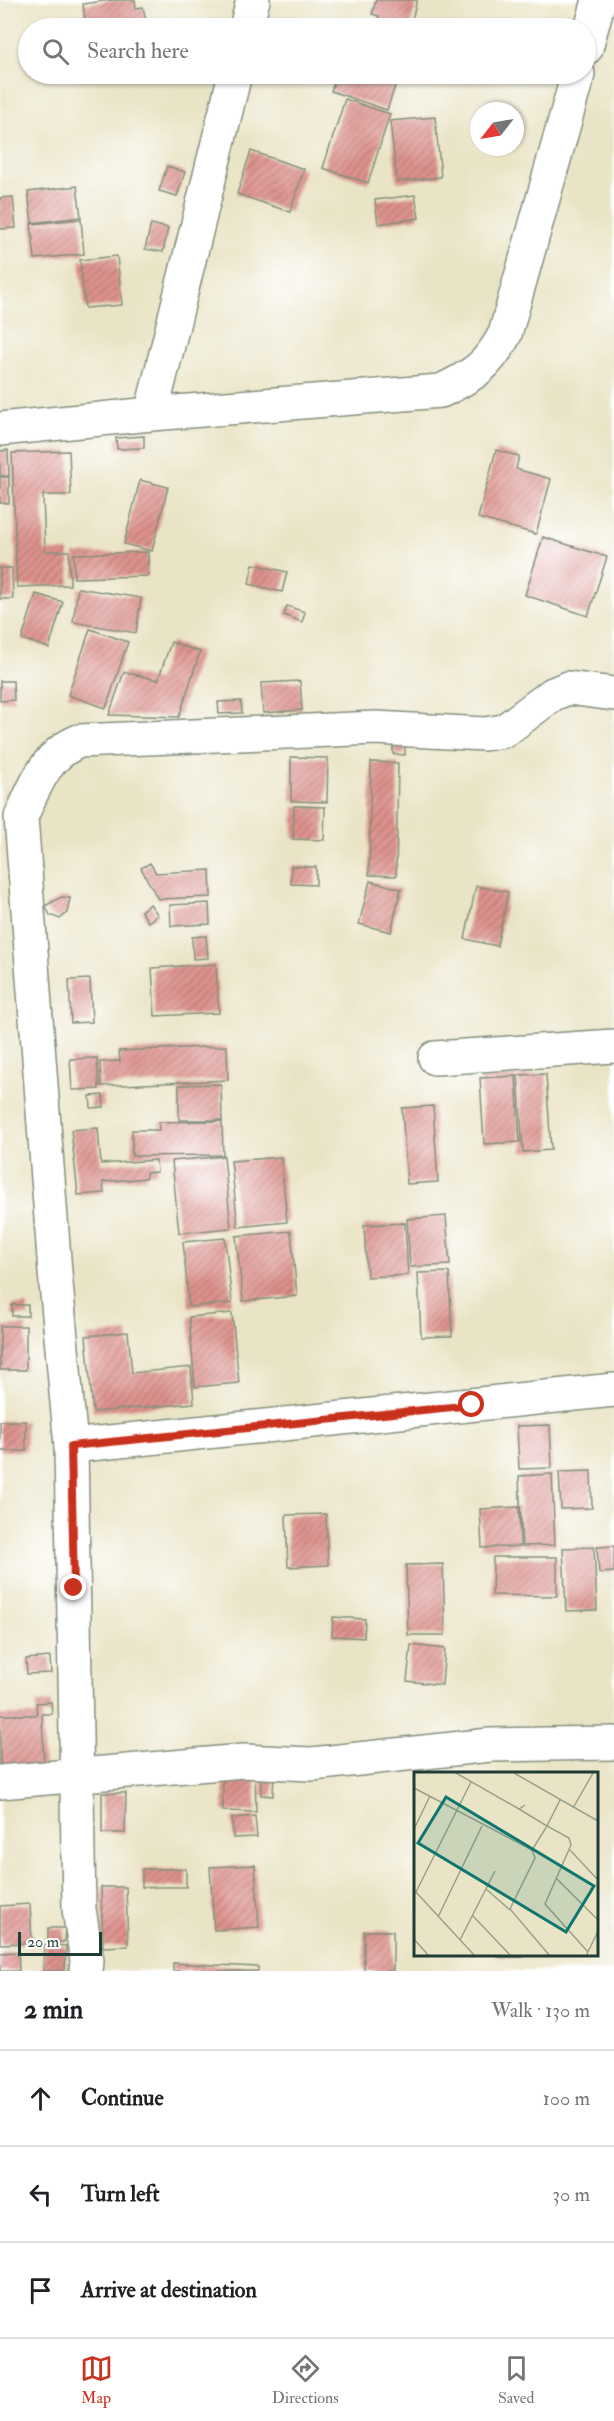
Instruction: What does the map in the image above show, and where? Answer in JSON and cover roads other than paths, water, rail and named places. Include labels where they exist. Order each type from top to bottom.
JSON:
[{"type":"street","points":[[248,18],[253,0]]},
{"type":"street","points":[[594,18],[599,0]]},
{"type":"street","points":[[151,414],[233,84]]},
{"type":"street","points":[[0,429],[151,414],[441,391],[473,376],[494,355],[505,334],[575,84]]},
{"type":"street","points":[[86,1971],[87,1961],[79,1909],[71,1446],[11,817],[50,760],[64,747],[79,741],[376,728],[484,734],[504,731],[553,694],[568,688],[614,694]]},
{"type":"street","points":[[435,1058],[614,1046]]},
{"type":"street","points":[[71,1446],[614,1390]]},
{"type":"street","points":[[0,1782],[243,1761],[312,1764],[490,1745],[614,1743]]}]
